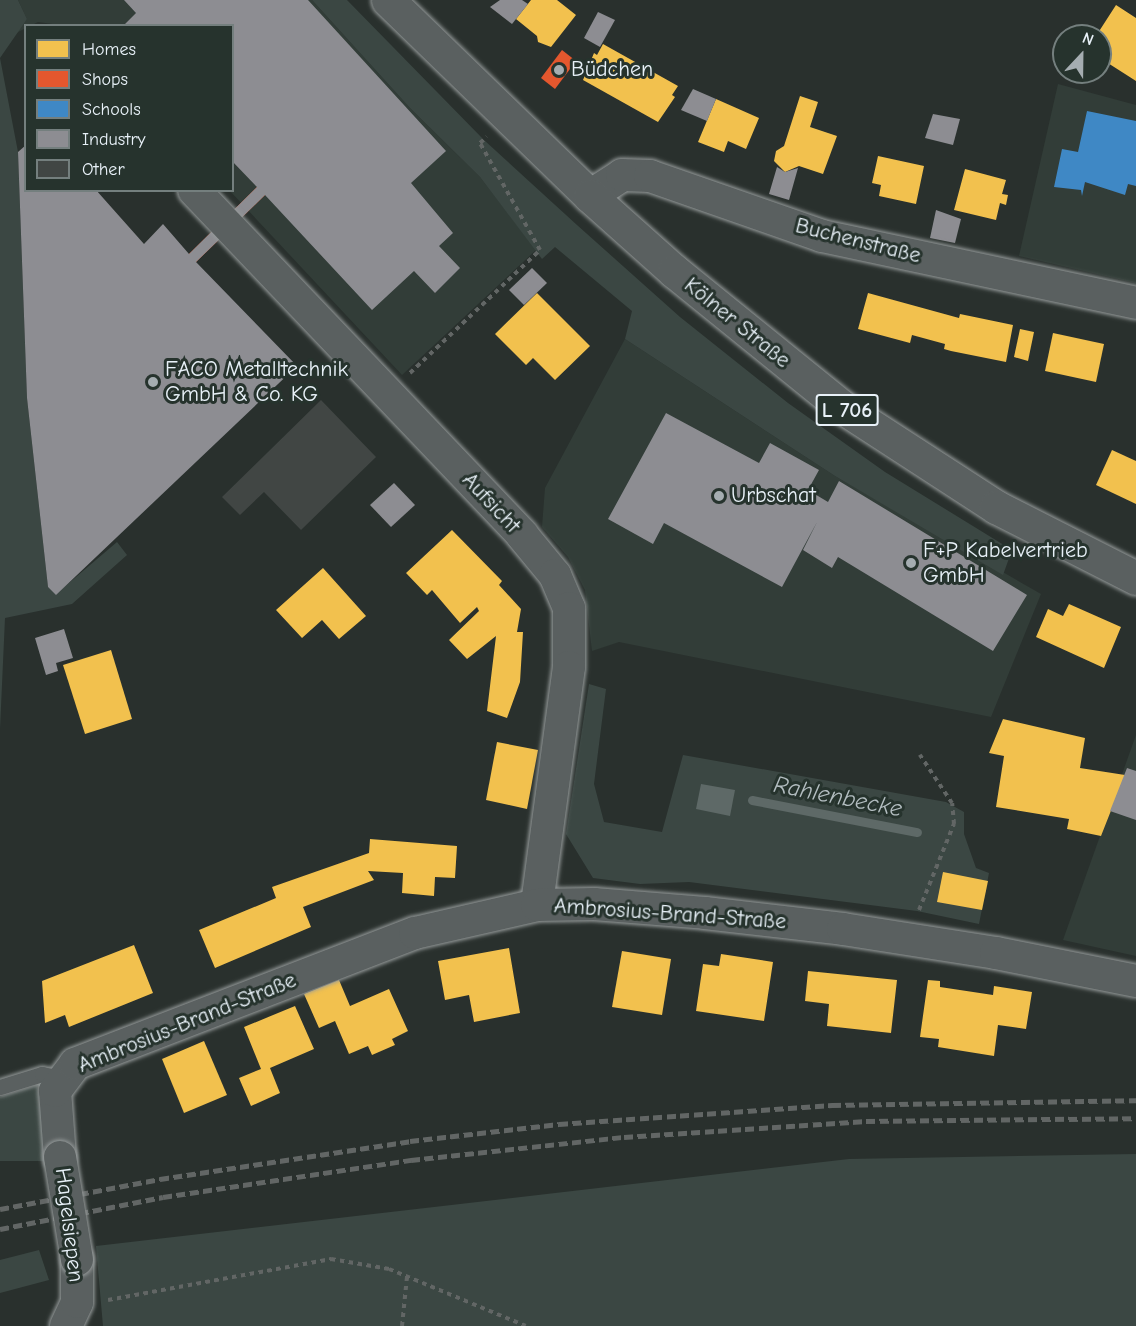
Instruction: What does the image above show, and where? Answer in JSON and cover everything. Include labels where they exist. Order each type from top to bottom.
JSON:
[{"type":"main road","name":"Kölner Straße","points":[[388,0],[590,196],[674,271],[842,407],[996,507],[1136,578]]},
{"type":"street","name":"Buchenstraße","points":[[590,196],[622,175],[650,176],[822,236],[1136,303]]},
{"type":"street","name":"Aufsicht","points":[[196,192],[522,535],[555,575],[569,608],[569,667],[537,905]]},
{"type":"street","name":"Ambrosius-Brand-Straße","points":[[60,1157],[55,1091],[62,1078],[75,1064],[415,933],[537,905],[594,904],[705,913],[917,941],[1136,981]]},
{"type":"street","name":"Hagelsiepen","points":[[60,1157],[77,1260],[71,1314]]},
{"type":"lane","points":[[0,1087],[42,1074],[62,1078]]},
{"type":"path","points":[[388,394],[540,250],[480,144]]},
{"type":"path","points":[[917,941],[919,908],[954,824],[952,803],[920,755]]},
{"type":"path","points":[[71,1314],[124,1299],[331,1259],[407,1277],[526,1326]]},
{"type":"path","points":[[402,1326],[407,1277]]},
{"type":"shaded area","points":[[0,0],[18,0],[27,19],[0,58]]},
{"type":"shaded area","points":[[18,0],[312,0],[410,108],[480,177],[536,250],[402,375],[231,192],[234,192],[234,24],[52,24],[38,22],[24,24],[24,29],[14,34],[27,19]]},
{"type":"shaded area","points":[[312,0],[347,0],[484,140],[577,225],[680,317],[788,403],[885,472],[1012,550],[1003,575],[835,476],[625,339],[632,311],[555,247],[542,259],[480,177],[410,108]]},
{"type":"shaded area","points":[[0,58],[18,152],[27,398],[48,587],[56,594],[117,542],[127,555],[72,604],[5,618],[0,729]]},
{"type":"shaded area","points":[[1058,84],[1136,105],[1136,283],[1019,256]]},
{"type":"shaded area","points":[[625,339],[835,476],[1041,594],[991,717],[619,642],[592,651],[585,590],[568,557],[542,527],[545,488]]},
{"type":"shaded area","points":[[589,684],[606,689],[594,784],[604,822],[662,832],[683,755],[946,802],[964,812],[964,834],[976,868],[989,873],[979,924],[917,911],[689,882],[640,884],[593,878],[566,834]]},
{"type":"shaded area","points":[[1136,735],[1136,956],[1063,940]]},
{"type":"shaded area","points":[[701,784],[735,790],[730,816],[696,809]]},
{"type":"shaded area","points":[[37,1085],[49,1161],[0,1161],[0,1097]]},
{"type":"shaded area","points":[[1136,1154],[1136,1326],[103,1326],[96,1246],[849,1159]]},
{"type":"shaded area","points":[[39,1250],[49,1280],[0,1293],[0,1260]]},
{"type":"building: Homes","points":[[531,0],[557,0],[576,15],[551,47],[538,42],[537,36],[516,19]]},
{"type":"building: Homes","points":[[1116,5],[1136,18],[1136,81],[1112,66],[1112,24],[1104,24]]},
{"type":"building: Homes","points":[[603,44],[678,86],[672,95],[675,97],[658,122],[583,80],[594,53],[597,55]]},
{"type":"building: Homes","points":[[800,96],[818,102],[810,127],[837,136],[823,174],[799,166],[785,172],[774,161],[776,151],[784,146]]},
{"type":"building: Homes","points":[[716,99],[759,118],[746,149],[728,141],[724,152],[698,142]]},
{"type":"building: Homes","points":[[878,156],[924,166],[916,204],[879,196],[881,185],[872,183]]},
{"type":"building: Homes","points":[[965,169],[1006,180],[1002,194],[1008,195],[1006,205],[1000,203],[996,220],[954,210]]},
{"type":"building: Homes","points":[[537,293],[590,346],[555,380],[533,358],[526,365],[495,334]]},
{"type":"building: Homes","points":[[868,293],[959,318],[960,314],[1013,325],[1006,362],[944,349],[945,344],[912,335],[910,343],[858,329]]},
{"type":"building: Homes","points":[[1020,329],[1034,332],[1028,361],[1014,357]]},
{"type":"building: Homes","points":[[1053,333],[1104,344],[1096,382],[1045,371]]},
{"type":"building: Homes","points":[[1112,450],[1136,461],[1136,504],[1096,485]]},
{"type":"building: Homes","points":[[452,530],[502,581],[499,585],[521,609],[517,632],[523,632],[520,682],[507,718],[487,711],[496,636],[467,659],[449,640],[479,611],[477,607],[460,623],[432,590],[427,595],[406,573]]},
{"type":"building: Homes","points":[[323,568],[366,616],[339,639],[322,620],[302,638],[276,610]]},
{"type":"building: Homes","points":[[1069,604],[1121,627],[1104,668],[1036,637],[1048,609],[1063,616]]},
{"type":"building: Homes","points":[[111,650],[132,719],[85,734],[63,665]]},
{"type":"building: Homes","points":[[1003,719],[1085,738],[1080,768],[1125,775],[1101,836],[1067,829],[1069,819],[996,807],[1004,756],[989,753]]},
{"type":"building: Homes","points":[[497,742],[538,750],[527,809],[486,800]]},
{"type":"building: Homes","points":[[370,839],[457,846],[455,878],[435,877],[434,896],[402,893],[403,873],[368,871],[374,880],[303,907],[311,927],[215,968],[199,930],[276,898],[272,887],[369,853]]},
{"type":"building: Homes","points":[[943,872],[988,881],[982,910],[937,902]]},
{"type":"building: Homes","points":[[134,945],[153,993],[69,1027],[65,1015],[45,1023],[42,981]]},
{"type":"building: Homes","points":[[509,948],[520,1013],[474,1022],[469,995],[445,1000],[438,961]]},
{"type":"building: Homes","points":[[622,951],[671,959],[662,1015],[612,1007]]},
{"type":"building: Homes","points":[[721,954],[773,962],[764,1021],[696,1011],[703,964],[719,966]]},
{"type":"building: Homes","points":[[808,971],[897,980],[891,1033],[827,1026],[829,1004],[805,1001]]},
{"type":"building: Homes","points":[[339,980],[350,1006],[389,989],[408,1031],[392,1039],[395,1045],[372,1055],[368,1046],[349,1054],[335,1021],[319,1028],[304,994]]},
{"type":"building: Homes","points":[[928,980],[940,981],[940,987],[993,995],[994,986],[1032,992],[1026,1029],[998,1025],[994,1056],[938,1047],[939,1039],[920,1037]]},
{"type":"building: Homes","points":[[295,1006],[314,1049],[270,1068],[280,1093],[251,1106],[239,1078],[261,1069],[244,1027]]},
{"type":"building: Homes","points":[[204,1041],[227,1095],[184,1113],[162,1059]]},
{"type":"building: Shops","name":"Büdchen","points":[[562,50],[576,61],[555,89],[541,78]]},
{"type":"building: Shops","points":[[257,187],[265,195],[196,262],[189,254]]},
{"type":"building: Schools","points":[[1087,111],[1136,121],[1136,186],[1128,184],[1125,195],[1085,182],[1082,196],[1081,190],[1054,187],[1062,149],[1078,152]]},
{"type":"building: Industry","points":[[124,0],[308,0],[446,151],[411,183],[453,233],[439,246],[460,268],[435,293],[414,271],[372,310],[265,195],[196,262],[297,366],[56,595],[48,587],[27,398],[18,152],[24,147],[24,192],[98,192],[144,244],[163,224],[189,254],[257,187],[234,163],[234,24],[125,24],[136,13]]},
{"type":"building: Industry","points":[[500,0],[522,0],[528,4],[512,24],[490,7]]},
{"type":"building: Industry","points":[[598,12],[615,20],[600,47],[584,38]]},
{"type":"building: Industry","points":[[693,89],[716,99],[707,121],[681,110]]},
{"type":"building: Industry","points":[[933,114],[960,119],[953,145],[925,138]]},
{"type":"building: Industry","points":[[777,167],[785,172],[798,168],[789,200],[769,194]]},
{"type":"building: Industry","points":[[936,210],[961,219],[955,243],[930,238]]},
{"type":"building: Industry","points":[[532,268],[547,283],[524,305],[509,290]]},
{"type":"building: Industry","points":[[666,413],[759,463],[770,443],[819,470],[808,490],[828,502],[839,481],[1027,595],[993,651],[838,557],[832,568],[803,550],[817,522],[782,587],[664,523],[653,544],[608,519]]},
{"type":"building: Industry","points":[[394,483],[415,505],[391,527],[370,505]]},
{"type":"building: Industry","points":[[64,629],[73,658],[56,663],[58,671],[46,675],[35,638]]},
{"type":"building: Industry","points":[[1127,768],[1136,771],[1136,820],[1110,811]]},
{"type":"building: Other","points":[[321,400],[376,457],[301,530],[264,492],[240,515],[222,497]]},
{"type":"waterway","name":"Rahlenbecke","points":[[752,800],[917,832]]},
{"type":"railway","points":[[0,1209],[160,1179],[410,1141],[559,1124],[832,1105],[1136,1100]]},
{"type":"railway","points":[[0,1229],[163,1197],[411,1160],[624,1137],[866,1121],[1136,1118]]},
{"type":"place","name":"Büdchen","points":[[559,70]]},
{"type":"place","name":"FACO Metalltechnik GmbH & Co. KG","points":[[153,382]]},
{"type":"place","name":"Urbschat","points":[[719,496]]},
{"type":"place","name":"F+P Kabelvertrieb GmbH","points":[[911,563]]}]
